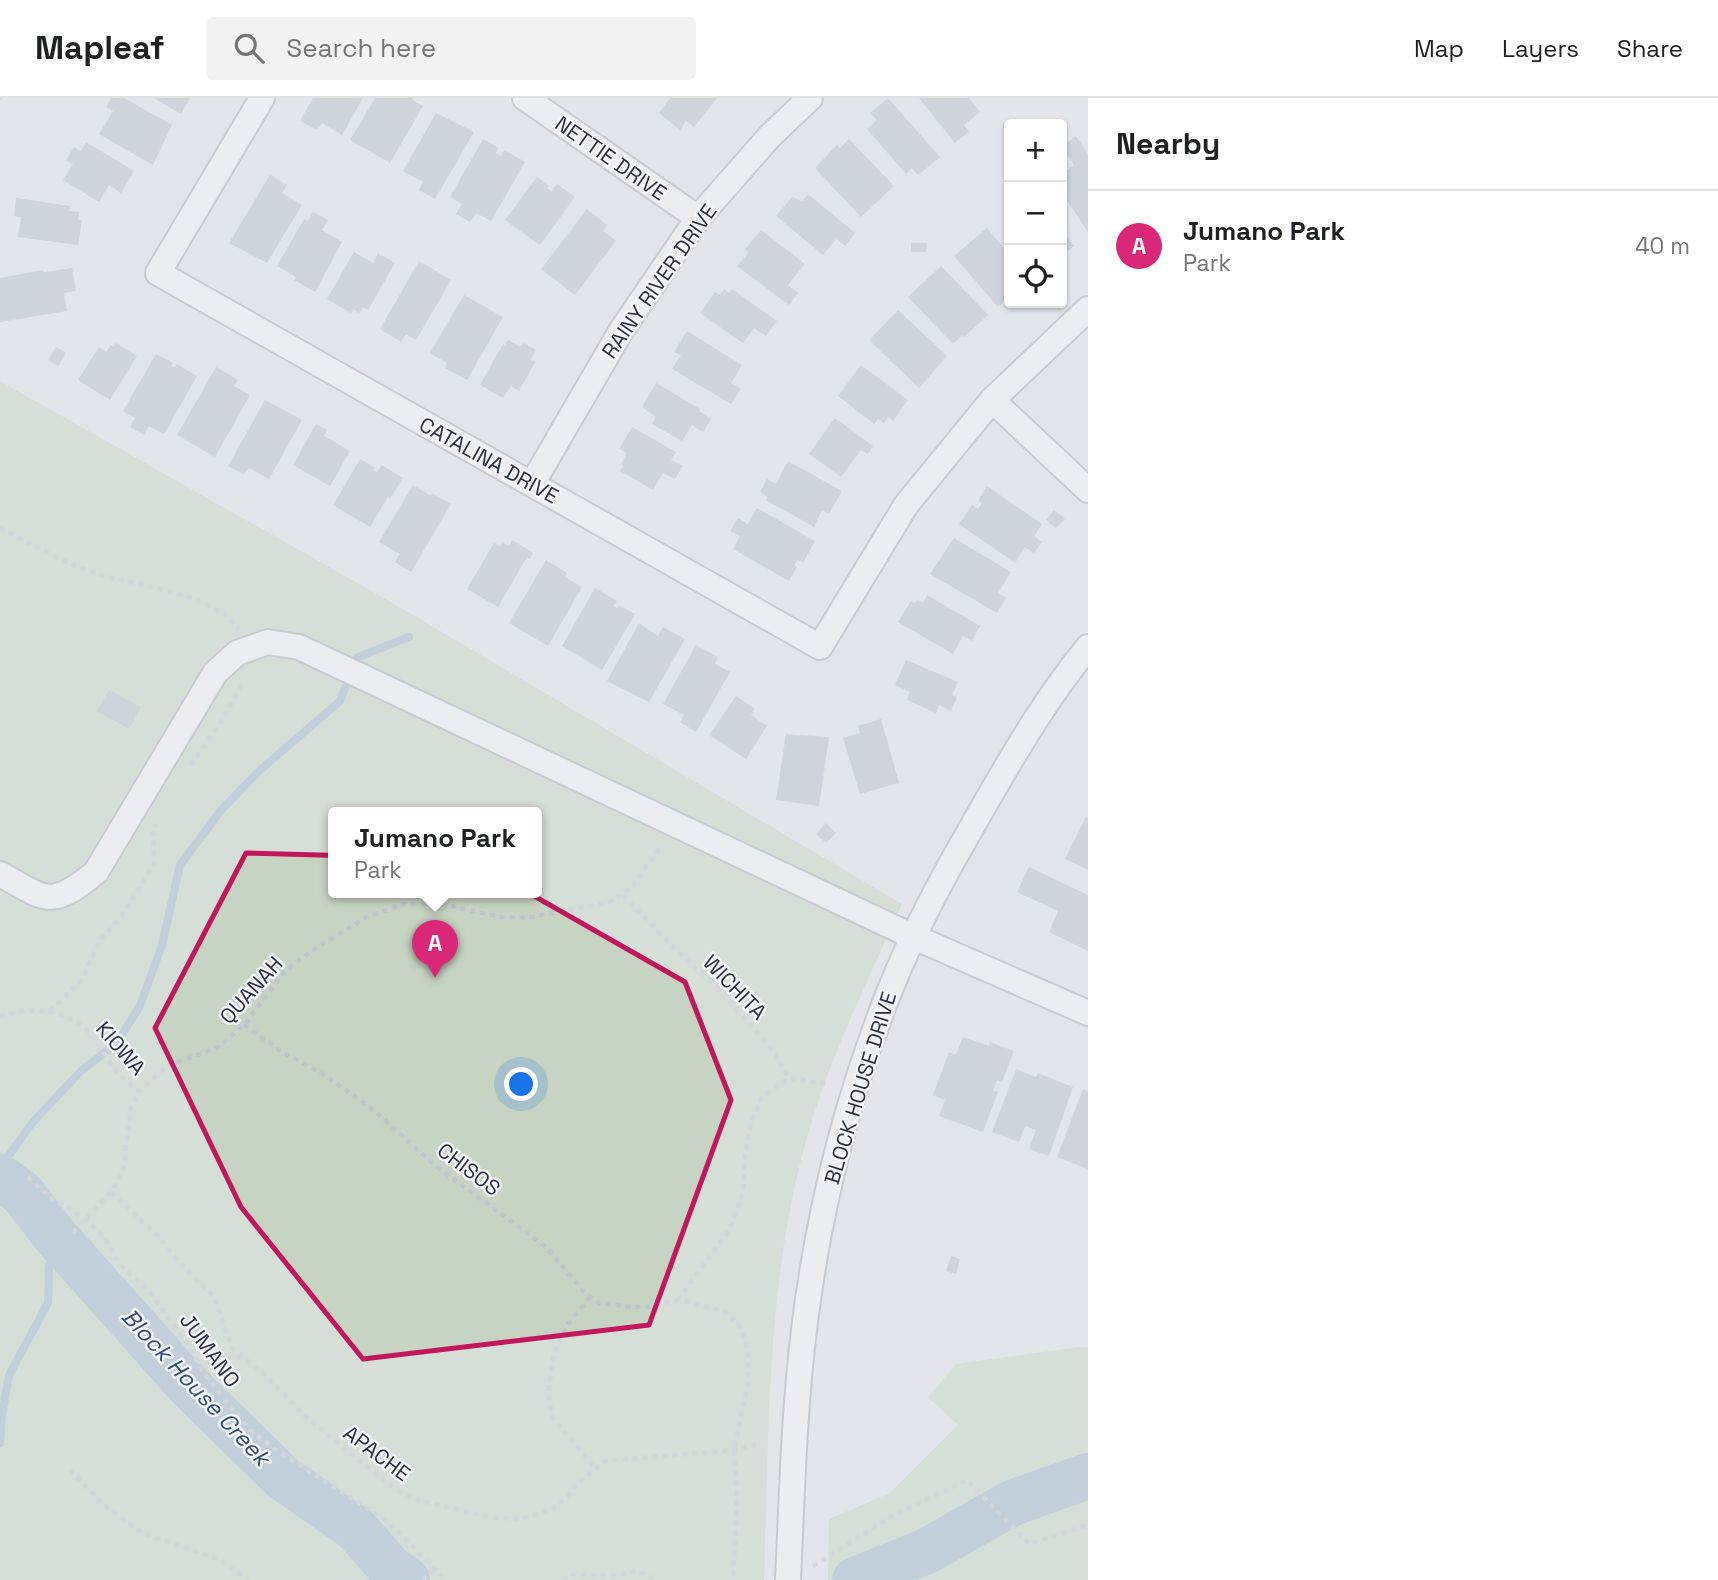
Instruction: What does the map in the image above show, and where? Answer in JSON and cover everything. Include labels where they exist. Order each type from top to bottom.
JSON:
[{"type":"street","name":"CATALINA DRIVE","points":[[262,98],[158,274],[820,648],[906,505],[992,400]]},
{"type":"street","name":"NETTIE DRIVE","points":[[524,98],[698,218]]},
{"type":"street","name":"RAINY RIVER DRIVE","points":[[532,484],[621,331],[698,218],[770,136],[810,98]]},
{"type":"street","points":[[1088,309],[992,400],[1088,490]]},
{"type":"street","points":[[0,874],[42,898],[71,893],[96,872],[215,673],[237,653],[268,642],[299,647],[914,937],[1088,1013]]},
{"type":"street","name":"BLOCK HOUSE DRIVE","points":[[795,1576],[799,1379],[805,1320],[817,1241],[833,1166],[858,1081],[888,994],[941,881],[1014,752],[1088,648]]},
{"type":"path","points":[[0,528],[97,574],[186,597],[215,609],[233,622],[251,648],[249,673],[222,720],[185,774]]},
{"type":"path","points":[[50,1011],[80,981],[101,938],[126,909],[153,863],[153,828],[157,820]]},
{"type":"path","points":[[623,895],[632,887],[677,825]]},
{"type":"path","name":"QUANAH","points":[[139,1092],[167,1066],[217,1048],[244,1025],[286,970],[314,949],[367,918],[405,904],[442,904],[500,917],[527,918],[610,902],[623,895]]},
{"type":"path","name":"WICHITA","points":[[623,895],[673,947],[718,988],[774,1052],[789,1078]]},
{"type":"path","name":"KIOWA","points":[[1,1018],[15,1012],[41,1009],[66,1016],[92,1035],[118,1073],[139,1092]]},
{"type":"path","name":"CHISOS","points":[[244,1025],[370,1107],[437,1167],[545,1246],[590,1296]]},
{"type":"path","points":[[678,1300],[729,1230],[743,1193],[745,1153],[751,1123],[762,1097],[789,1078],[829,1085]]},
{"type":"path","points":[[73,1232],[111,1192],[124,1171],[131,1108],[139,1092]]},
{"type":"path","name":"JUMANO","points":[[28,1177],[48,1196],[87,1220],[105,1238],[114,1256],[125,1270],[149,1291],[190,1348],[202,1371],[250,1430],[276,1450],[390,1523],[445,1580]]},
{"type":"path","name":"APACHE","points":[[111,1192],[159,1237],[180,1264],[214,1297],[232,1348],[266,1376],[306,1417],[396,1490],[421,1501],[494,1518],[520,1519],[551,1510],[567,1497],[578,1483],[606,1461],[616,1458],[734,1450],[756,1445]]},
{"type":"path","points":[[595,1468],[553,1418],[548,1394],[554,1353],[568,1324],[590,1296],[599,1303],[644,1308],[678,1300],[726,1312],[741,1328],[748,1354],[748,1383],[734,1450],[737,1499],[733,1580]]},
{"type":"path","points":[[198,1362],[243,1357]]},
{"type":"path","points":[[70,1470],[106,1507],[143,1534],[220,1560],[248,1580]]},
{"type":"path","points":[[795,1576],[890,1517],[967,1480],[1029,1544],[1088,1525]]},
{"type":"path","points":[[424,1580],[434,1567]]},
{"type":"path","points":[[562,1580],[573,1575],[613,1576],[636,1572],[657,1580]]},
{"type":"highlighted area","points":[[246,853],[469,859],[685,982],[731,1100],[649,1325],[363,1359],[241,1207],[155,1028]]},
{"type":"green space","points":[[0,381],[391,602],[902,904],[830,1068],[796,1180],[785,1236],[772,1350],[764,1580],[0,1580]]},
{"type":"green space","points":[[1088,1347],[1088,1580],[828,1580],[829,1519],[890,1493],[958,1425],[928,1397],[956,1364]]},
{"type":"building","points":[[111,98],[124,98],[172,125],[153,165],[99,134],[113,111],[106,107]]},
{"type":"building","points":[[154,98],[190,98],[181,114]]},
{"type":"building","points":[[313,98],[363,98],[342,135],[322,123],[317,130],[300,121]]},
{"type":"building","points":[[375,98],[413,98],[412,100],[423,106],[390,163],[350,140]]},
{"type":"building","points":[[670,98],[717,98],[694,127],[686,121],[680,130],[659,113]]},
{"type":"building","points":[[888,98],[940,157],[918,175],[912,168],[906,174],[867,129],[877,120],[870,113]]},
{"type":"building","points":[[919,98],[969,98],[980,112],[964,125],[969,132],[955,143]]},
{"type":"building","points":[[436,113],[474,132],[435,199],[419,190],[423,182],[403,171]]},
{"type":"building","points":[[1076,136],[1088,154],[1088,232],[1067,200],[1067,170],[1074,165],[1067,154],[1067,142]]},
{"type":"building","points":[[483,139],[499,148],[496,153],[501,156],[504,150],[525,162],[491,221],[476,213],[470,222],[456,214],[462,204],[450,197]]},
{"type":"building","points":[[849,139],[894,186],[861,217],[815,168],[837,145],[840,148]]},
{"type":"building","points":[[86,142],[134,171],[121,193],[109,185],[99,202],[63,180],[73,164],[66,160],[74,147],[81,151]]},
{"type":"building","points":[[270,175],[287,185],[282,193],[302,205],[267,263],[229,243]]},
{"type":"building","points":[[537,177],[549,186],[547,188],[552,192],[557,184],[575,197],[540,245],[505,220]]},
{"type":"building","points":[[808,194],[855,233],[845,246],[836,239],[823,255],[776,216],[792,197],[802,201]]},
{"type":"building","points":[[16,198],[70,206],[69,211],[79,212],[78,220],[82,220],[78,245],[18,237],[21,217],[14,216]]},
{"type":"building","points":[[587,209],[607,225],[603,231],[616,241],[575,295],[541,269]]},
{"type":"building","points":[[313,212],[328,220],[322,230],[342,242],[315,292],[277,266],[304,219],[308,221]]},
{"type":"building","points":[[987,228],[1004,248],[1004,302],[998,307],[954,256]]},
{"type":"building","points":[[761,230],[805,264],[788,285],[798,293],[789,305],[737,266],[749,252],[745,249]]},
{"type":"building","points":[[1067,236],[1074,246],[1067,251]]},
{"type":"building","points":[[911,243],[927,243],[926,252],[911,252]]},
{"type":"building","points":[[354,252],[373,263],[378,253],[395,263],[368,310],[363,307],[359,313],[353,309],[351,313],[327,299]]},
{"type":"building","points":[[419,261],[451,280],[416,340],[406,334],[401,342],[380,329]]},
{"type":"building","points":[[941,266],[988,315],[953,344],[908,297]]},
{"type":"building","points":[[72,268],[76,291],[64,293],[67,311],[0,322],[0,278]]},
{"type":"building","points":[[724,289],[729,293],[732,289],[777,321],[766,336],[754,328],[743,343],[700,313],[715,292],[720,295]]},
{"type":"building","points":[[464,295],[503,317],[467,380],[445,368],[447,363],[430,353]]},
{"type":"building","points":[[898,310],[947,356],[919,388],[869,340]]},
{"type":"building","points":[[687,331],[742,365],[731,383],[741,389],[731,404],[672,369],[681,355],[674,352]]},
{"type":"building","points":[[508,340],[520,347],[523,343],[536,350],[530,360],[535,362],[519,391],[511,386],[503,398],[480,385],[503,344]]},
{"type":"building","points":[[116,343],[137,356],[110,400],[78,380],[99,347],[106,352]]},
{"type":"building","points":[[56,347],[66,353],[58,366],[48,360]]},
{"type":"building","points":[[156,354],[173,363],[171,366],[175,367],[177,364],[197,376],[164,434],[149,426],[144,435],[130,427],[135,418],[123,411]]},
{"type":"building","points":[[861,365],[908,400],[893,421],[888,417],[884,423],[878,419],[874,424],[838,396]]},
{"type":"building","points":[[216,367],[238,380],[234,386],[250,395],[215,457],[177,435]]},
{"type":"building","points":[[656,383],[700,409],[699,411],[711,419],[703,432],[692,425],[682,441],[652,424],[656,417],[642,407]]},
{"type":"building","points":[[265,400],[302,420],[269,479],[249,468],[244,475],[228,466]]},
{"type":"building","points":[[835,418],[873,446],[868,454],[861,450],[841,477],[809,454]]},
{"type":"building","points":[[316,424],[327,430],[324,436],[350,451],[330,486],[293,465]]},
{"type":"building","points":[[632,427],[676,452],[671,460],[683,466],[675,479],[663,473],[653,490],[620,471],[627,453],[619,449]]},
{"type":"building","points":[[360,459],[377,472],[382,465],[403,478],[370,527],[333,505]]},
{"type":"building","points":[[788,461],[842,491],[829,514],[822,510],[814,527],[766,500],[767,497],[760,492],[767,479],[776,484]]},
{"type":"building","points":[[413,485],[451,504],[411,572],[395,562],[400,554],[379,542]]},
{"type":"building","points":[[987,486],[1042,524],[1034,536],[1042,542],[1034,553],[1025,547],[1015,563],[959,524],[972,505],[978,509],[982,503],[978,501]]},
{"type":"building","points":[[757,508],[815,541],[803,563],[798,560],[794,565],[797,567],[789,581],[733,549],[740,536],[730,531],[738,518],[748,524]]},
{"type":"building","points":[[1054,510],[1065,519],[1056,528],[1046,520]]},
{"type":"building","points":[[954,538],[1011,572],[998,593],[1006,598],[997,613],[930,574]]},
{"type":"building","points":[[512,540],[533,553],[530,559],[527,557],[498,607],[467,589],[494,543],[501,547],[503,543],[509,546]]},
{"type":"building","points":[[546,560],[567,573],[565,577],[582,587],[548,646],[509,623]]},
{"type":"building","points":[[595,588],[617,601],[613,606],[617,608],[619,605],[635,614],[602,670],[562,646]]},
{"type":"building","points":[[927,595],[980,626],[972,641],[963,636],[953,654],[898,622],[911,601],[923,603]]},
{"type":"building","points":[[639,623],[658,636],[663,627],[685,639],[649,702],[607,681]]},
{"type":"building","points":[[696,645],[718,657],[715,664],[730,672],[696,732],[680,722],[684,715],[663,704]]},
{"type":"building","points":[[906,660],[958,682],[952,695],[957,697],[951,711],[939,705],[936,713],[907,700],[910,692],[895,685]]},
{"type":"building","points":[[109,690],[141,707],[129,729],[97,711]]},
{"type":"building","points":[[736,696],[755,709],[751,715],[767,726],[746,759],[709,735]]},
{"type":"building","points":[[881,719],[899,783],[860,794],[843,738],[860,733],[858,726]]},
{"type":"building","points":[[786,734],[829,737],[819,806],[776,800]]},
{"type":"building","points":[[1086,817],[1088,818],[1088,870],[1065,859]]},
{"type":"building","points":[[826,823],[836,833],[826,843],[816,834]]},
{"type":"building","points":[[1029,867],[1088,895],[1088,951],[1049,932],[1058,911],[1017,892]]},
{"type":"building","points":[[963,1037],[989,1046],[990,1042],[1014,1051],[1002,1082],[997,1080],[993,1090],[998,1092],[983,1132],[939,1116],[945,1100],[933,1095],[949,1052],[956,1055]]},
{"type":"building","points":[[1016,1069],[1036,1077],[1038,1073],[1073,1087],[1049,1156],[1029,1149],[1036,1130],[1025,1126],[1019,1142],[992,1132]]},
{"type":"building","points":[[1083,1089],[1088,1091],[1088,1169],[1057,1157]]},
{"type":"building","points":[[951,1256],[960,1259],[956,1274],[946,1271]]},
{"type":"waterway","points":[[358,657],[409,637]]},
{"type":"waterway","points":[[0,1168],[32,1123],[81,1071],[116,1044],[140,1006],[162,945],[180,865],[222,809],[259,771],[340,701],[345,688]]},
{"type":"waterway","name":"Block House Creek","points":[[0,1177],[22,1193],[56,1237],[189,1386],[283,1478],[356,1529],[391,1569],[407,1580]]},
{"type":"waterway","points":[[0,1443],[9,1375],[48,1303],[49,1267],[56,1237]]},
{"type":"waterway","name":"Block House Creek","points":[[855,1580],[927,1551],[1012,1503],[1088,1476]]},
{"type":"place","name":"Jumano Park","points":[[435,978]]}]
